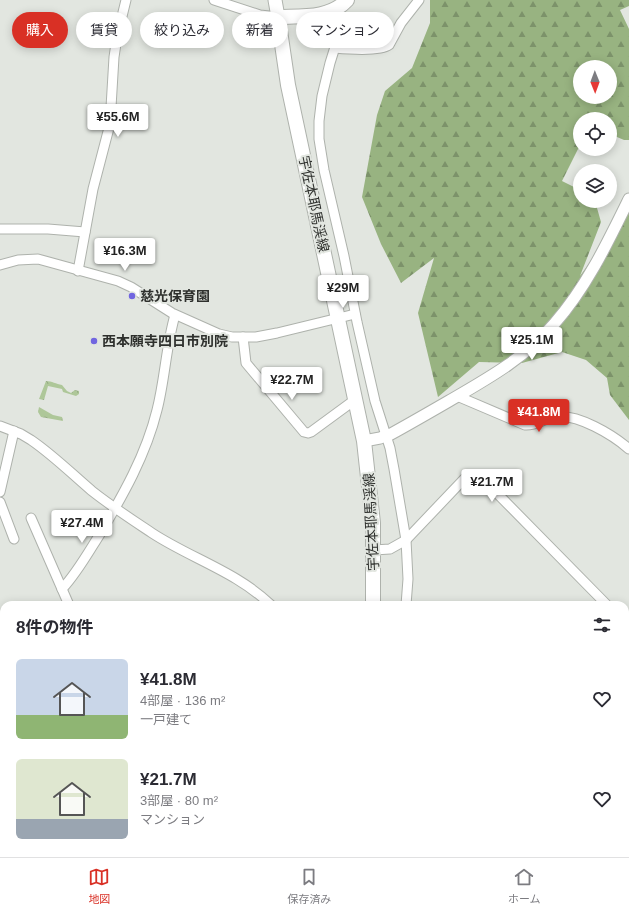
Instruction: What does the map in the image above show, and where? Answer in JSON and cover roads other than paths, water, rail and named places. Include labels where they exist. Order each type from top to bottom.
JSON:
[{"type":"main road","points":[[275,0],[277,12]]},
{"type":"main road","points":[[288,16],[318,14],[331,11],[342,5],[347,0]]},
{"type":"main road","name":"宇佐本耶馬渓線","points":[[283,48],[288,85],[364,441],[373,523],[373,601]]},
{"type":"street","points":[[78,271],[93,188],[110,124],[114,57],[117,36],[126,0]]},
{"type":"street","points":[[214,0],[251,12]]},
{"type":"street","points":[[394,36],[401,23],[419,0]]},
{"type":"street","points":[[386,48],[335,48],[322,96],[319,117],[319,133],[324,170],[344,256],[355,314],[375,401],[394,469],[406,540],[408,579],[406,601]]},
{"type":"street","points":[[364,441],[386,437],[486,380],[508,365],[540,339],[554,324],[584,282],[629,199]]},
{"type":"street","points":[[0,229],[48,229],[85,232]]},
{"type":"street","points":[[0,265],[18,260],[38,259],[126,284],[175,315],[219,334],[232,337],[277,333],[355,314]]},
{"type":"street","points":[[62,590],[82,563],[135,471],[155,418],[160,400],[169,339],[175,315]]},
{"type":"street","points":[[243,337],[246,363],[304,432],[311,432],[356,399]]},
{"type":"street","points":[[457,396],[525,425],[532,425],[558,416],[567,416],[594,426],[621,442],[629,449]]},
{"type":"street","points":[[0,426],[14,431],[37,444],[92,491],[166,542],[242,583],[258,593],[267,601]]},
{"type":"street","points":[[0,492],[14,431]]},
{"type":"street","points":[[374,550],[390,549],[406,540],[464,479],[470,475],[475,475],[481,477],[603,601]]},
{"type":"street","points":[[0,502],[14,539]]},
{"type":"street","points":[[31,518],[67,601]]},
{"type":"place","name":"慈光保育園","points":[[132,296]]},
{"type":"place","name":"西本願寺四日市別院","points":[[94,341]]}]
